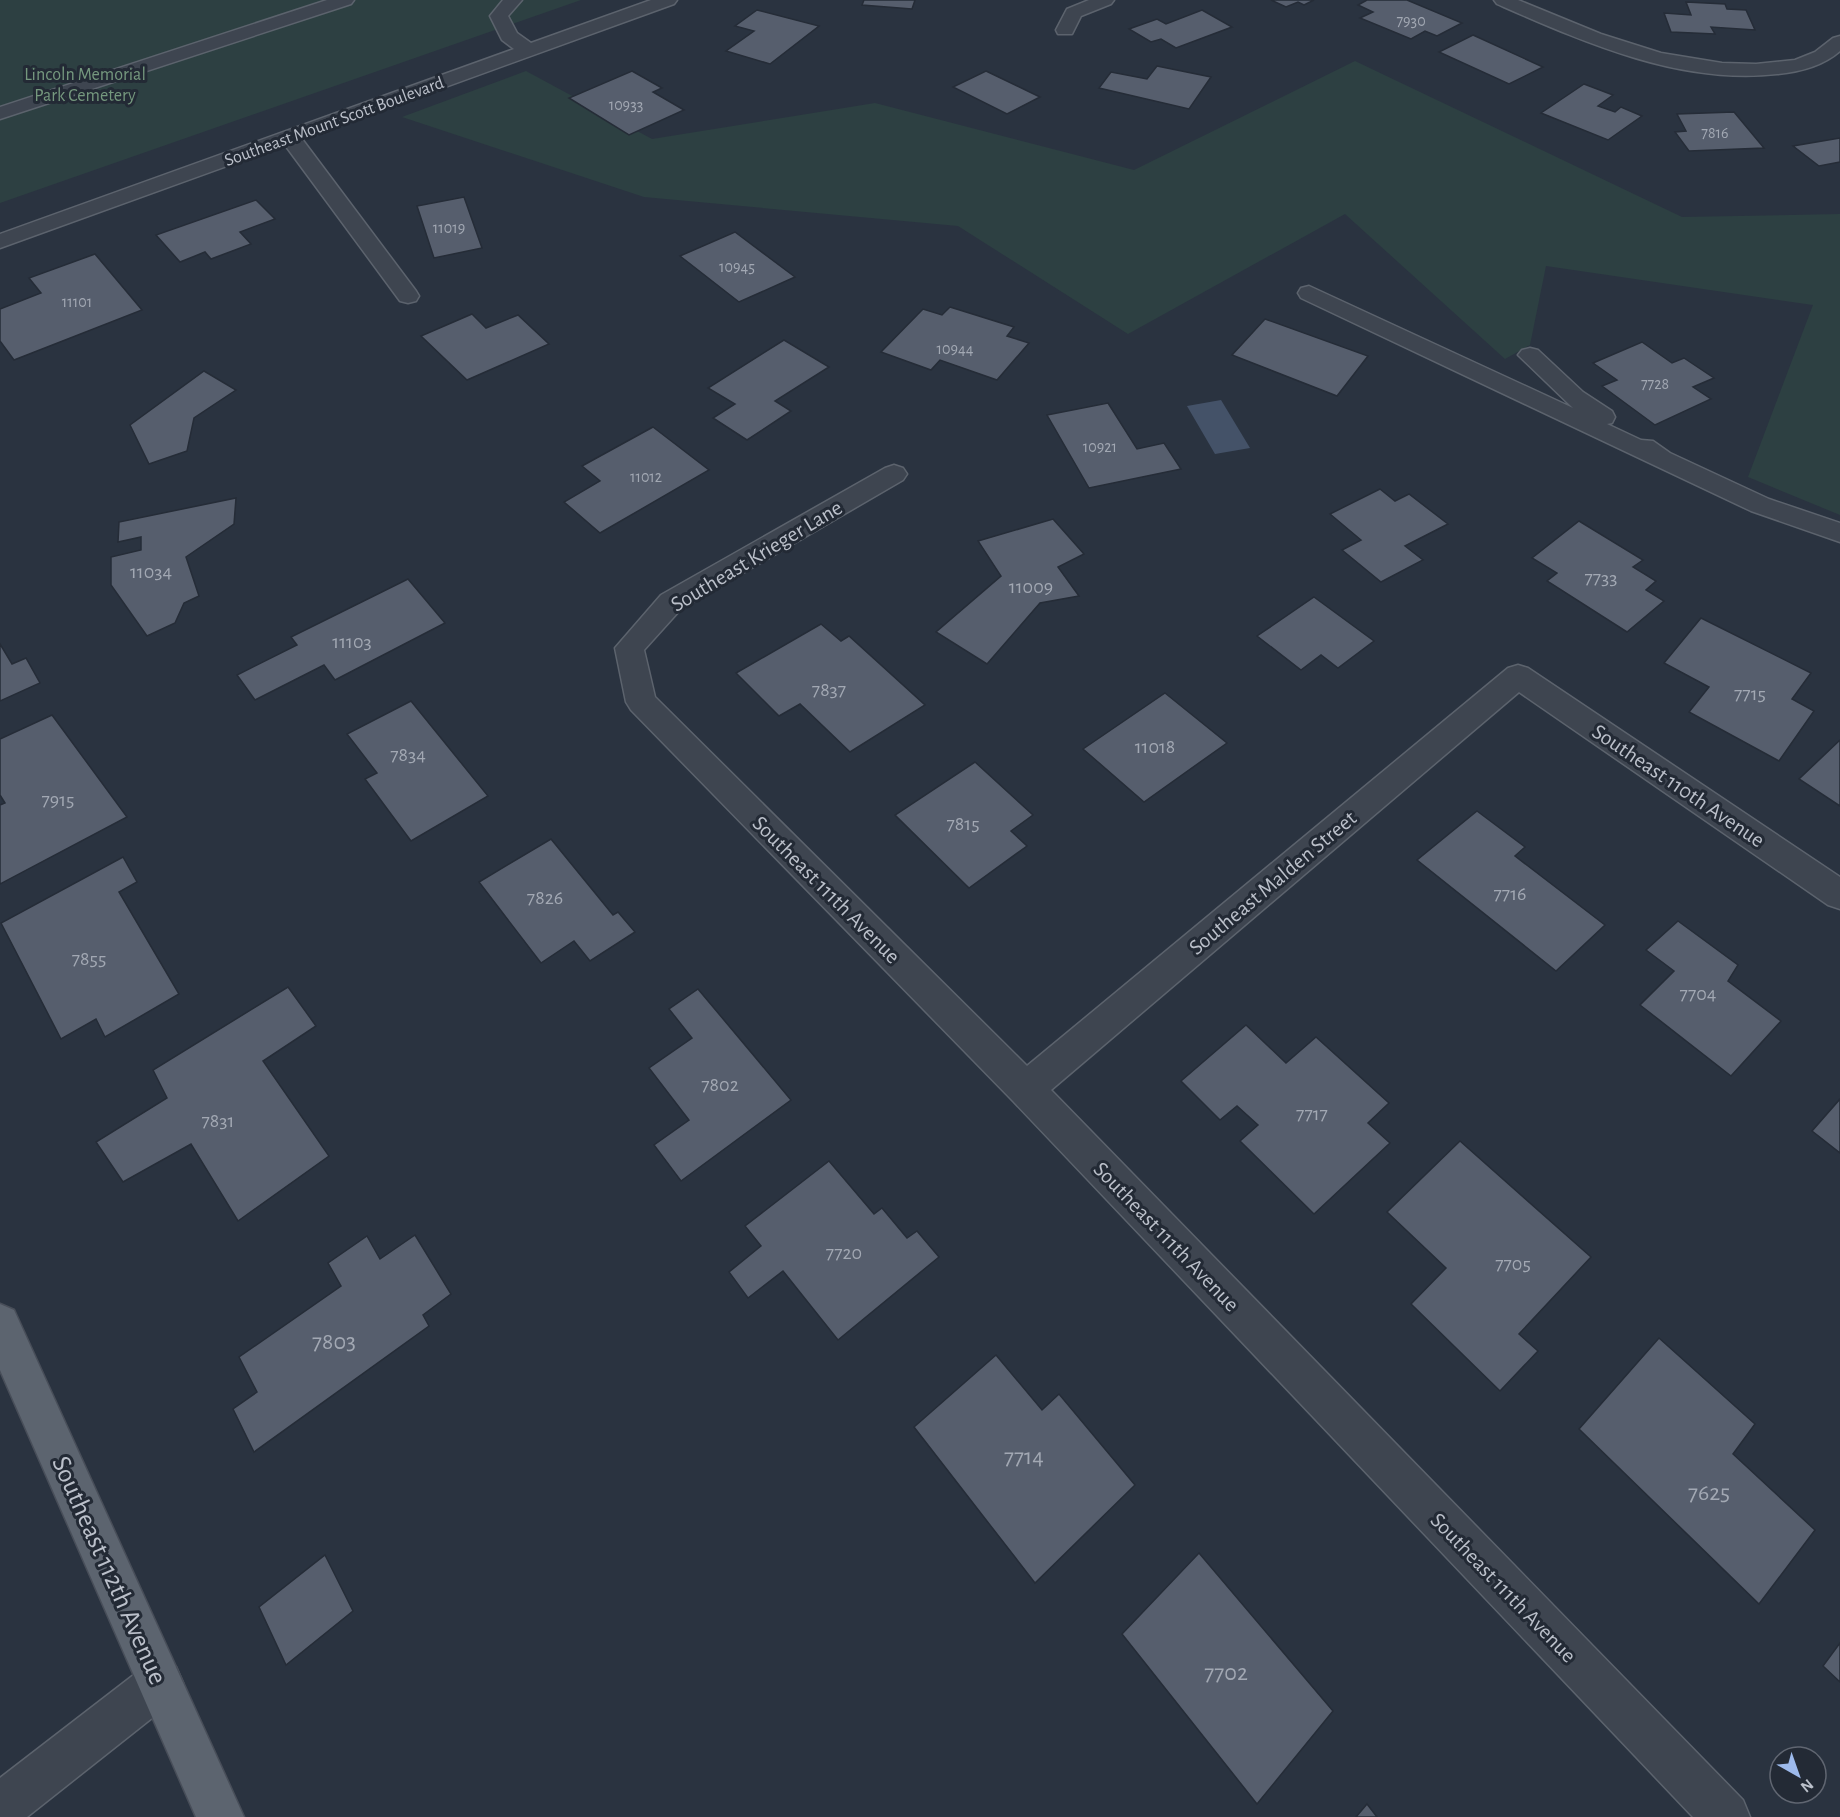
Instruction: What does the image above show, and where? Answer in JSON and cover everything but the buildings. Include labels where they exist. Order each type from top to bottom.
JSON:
[{"type":"main road","name":"Southeast 112th Avenue","points":[[0,1324],[220,1817]]},
{"type":"street","points":[[0,113],[345,0]]},
{"type":"street","points":[[513,0],[499,16],[509,36],[529,51]]},
{"type":"street","name":"Southeast Mount Scott Boulevard","points":[[0,241],[668,0]]},
{"type":"street","points":[[1065,30],[1073,13],[1105,0]]},
{"type":"street","points":[[1503,0],[1613,46],[1659,60],[1735,70],[1798,66],[1823,56],[1840,42]]},
{"type":"street","points":[[290,137],[408,296]]},
{"type":"street","points":[[1309,293],[1760,505],[1840,533]]},
{"type":"street","points":[[1530,355],[1574,397],[1661,459]]},
{"type":"street","name":"Southeast Krieger Lane","points":[[629,648],[671,602],[894,474]]},
{"type":"street","name":"Southeast 111th Avenue","points":[[629,648],[641,702],[1026,1089],[1726,1817]]},
{"type":"street","name":"Southeast Malden Street","points":[[1026,1089],[1518,676]]},
{"type":"street","name":"Southeast 110th Avenue","points":[[1518,676],[1840,895]]},
{"type":"street","points":[[0,1808],[160,1683]]},
{"type":"green space","name":"Lincoln Memorial Park Cemetery","points":[[0,0],[581,0],[0,203]]},
{"type":"green space","points":[[1355,61],[1682,217],[1840,214],[1840,515],[1748,477],[1813,305],[1546,266],[1530,345],[1505,359],[1345,214],[1128,334],[958,226],[644,197],[402,117],[526,71],[652,139],[875,103],[1134,170]]},
{"type":"water","points":[[1221,400],[1250,448],[1215,454],[1187,406]]}]
